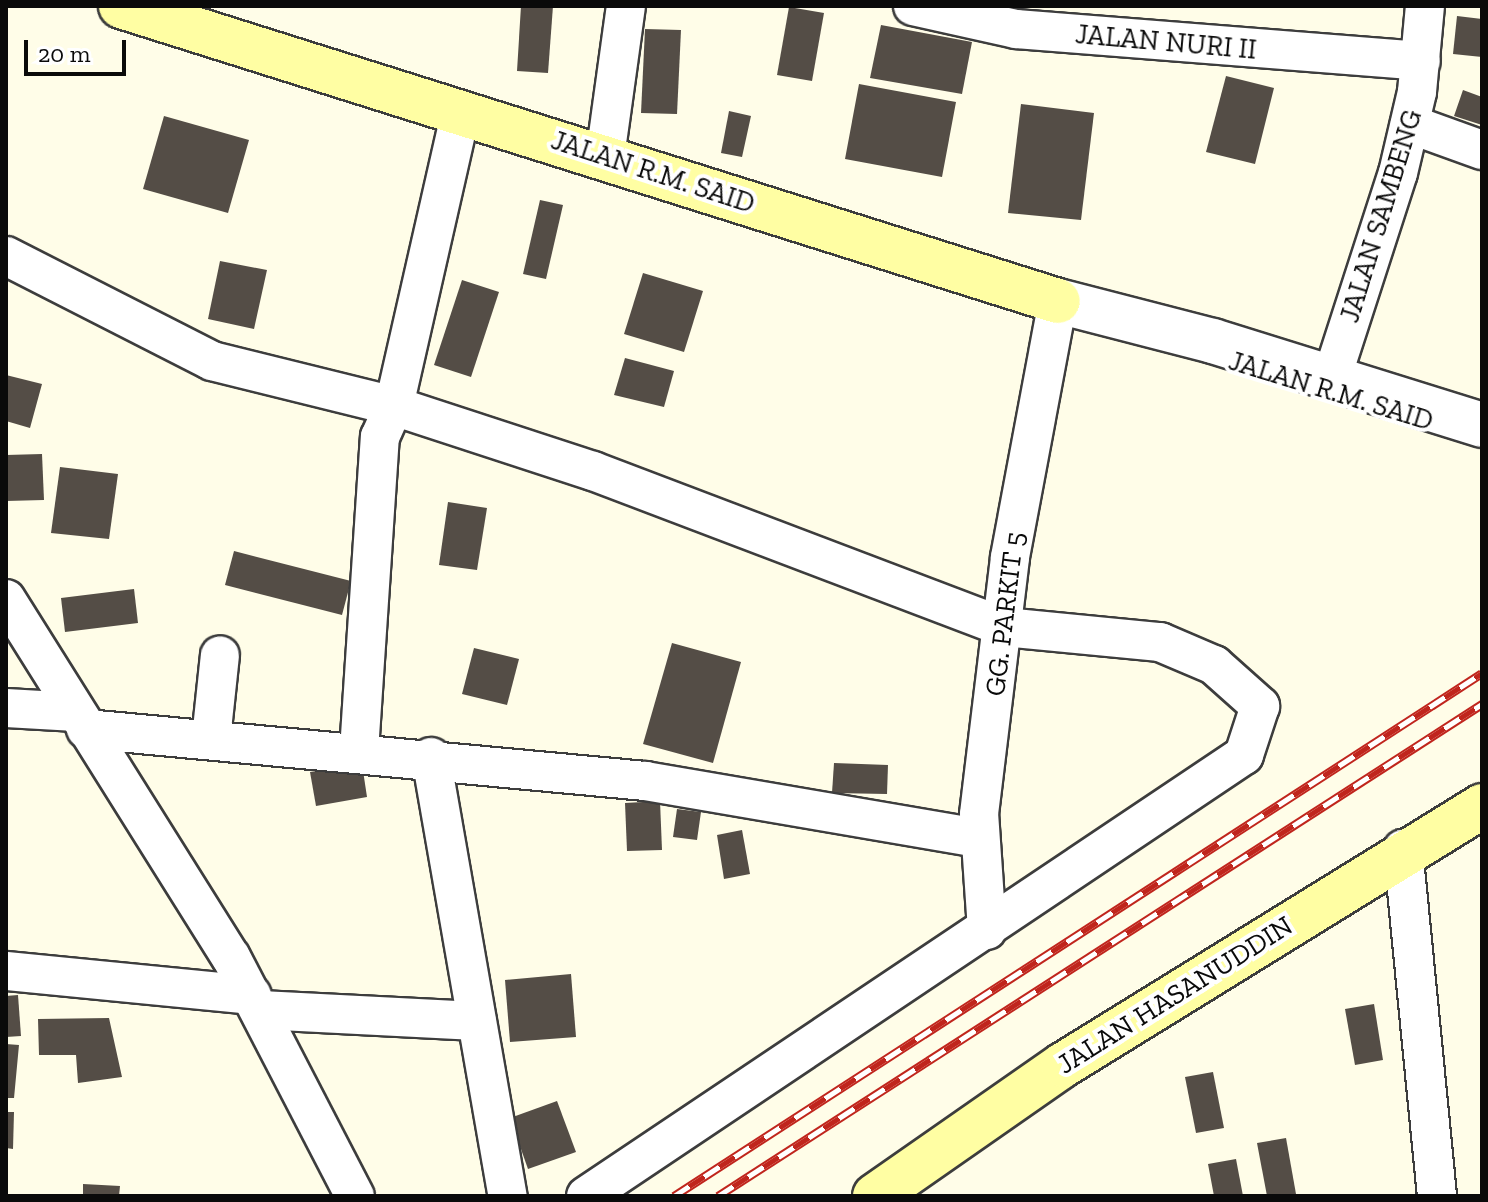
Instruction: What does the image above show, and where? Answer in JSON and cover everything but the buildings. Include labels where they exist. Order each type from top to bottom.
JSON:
[{"type":"main road","name":"JALAN R.M. SAID","points":[[121,6],[1058,301]]},
{"type":"main road","name":"JALAN HASANUDDIN","points":[[875,1196],[1063,1065],[1403,849],[1482,806]]},
{"type":"street","points":[[605,157],[626,6]]},
{"type":"street","name":"JALAN NURI II","points":[[913,6],[1016,29],[1421,61]]},
{"type":"street","name":"JALAN SAMBENG","points":[[1332,377],[1410,124],[1421,61],[1425,6]]},
{"type":"street","points":[[359,751],[378,454],[394,406],[461,112]]},
{"type":"street","points":[[1410,124],[1482,150]]},
{"type":"street","points":[[6,256],[212,361],[394,406],[622,481],[1004,627],[1130,636],[1192,653],[1252,694],[1261,722],[1244,755],[586,1196]]},
{"type":"street","name":"JALAN R.M. SAID","points":[[1058,301],[1332,377],[1482,425]]},
{"type":"street","name":"GG. PARKIT 5","points":[[987,930],[978,838],[1004,627],[1058,301]]},
{"type":"street","name":"JALAN R.M. SAID","points":[[1185,338],[1224,357],[1482,434]]},
{"type":"street","points":[[6,599],[256,1003],[355,1196]]},
{"type":"street","points":[[211,739],[220,655]]},
{"type":"street","points":[[6,708],[211,739],[431,757],[645,781],[978,838]]},
{"type":"street","points":[[431,757],[508,1196]]},
{"type":"street","points":[[1403,849],[1437,1196]]},
{"type":"street","points":[[6,971],[256,1003],[477,1021]]},
{"type":"railway","points":[[674,1196],[1482,673]]},
{"type":"railway","points":[[718,1196],[1482,704]]}]
